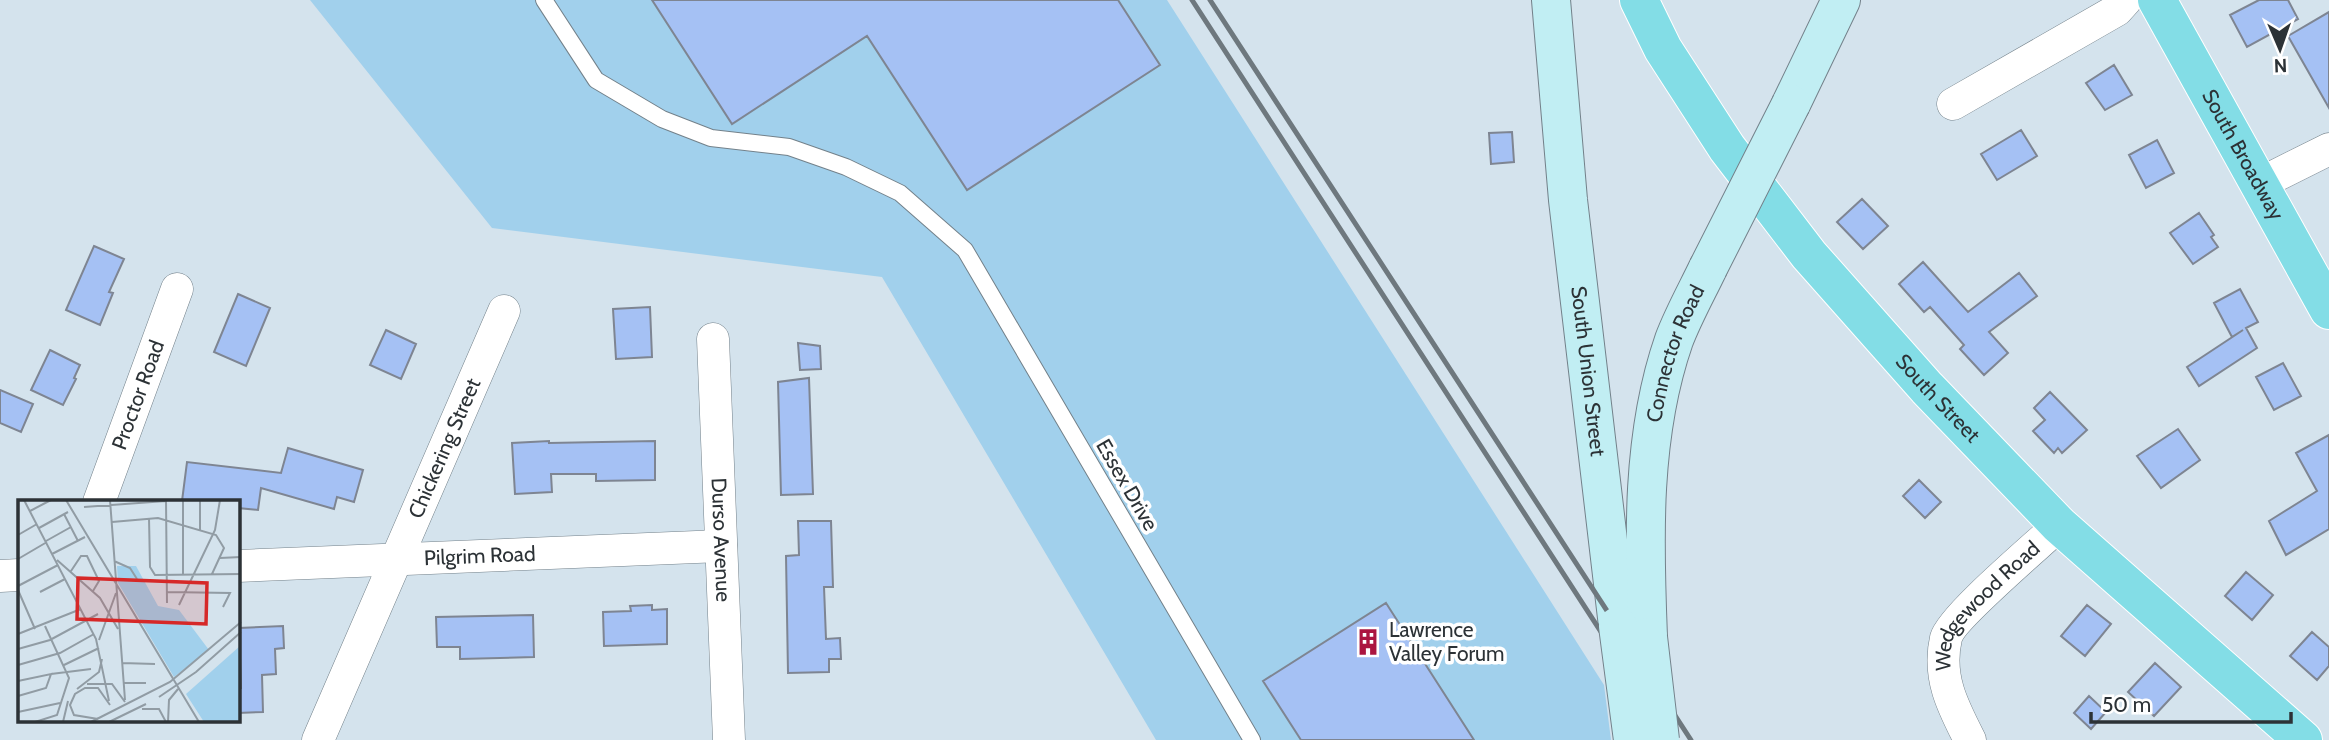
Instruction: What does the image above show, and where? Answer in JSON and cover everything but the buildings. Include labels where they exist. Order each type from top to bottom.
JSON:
[{"type":"main road","name":"South Union Street","points":[[1551,0],[1568,200],[1633,632],[1633,740]]},
{"type":"main road","name":"South Street","points":[[1639,0],[1663,48],[1727,148],[1809,255],[1927,388],[2059,525],[2303,740]]},
{"type":"main road","name":"Connector Road","points":[[1660,740],[1633,632],[1655,414],[1674,340],[1841,0]]},
{"type":"main road","name":"South Broadway","points":[[2157,0],[2329,310]]},
{"type":"street","points":[[1953,104],[2117,10],[2126,0]]},
{"type":"street","points":[[2259,184],[2329,149]]},
{"type":"street","name":"Proctor Road","points":[[100,500],[177,289]]},
{"type":"street","name":"Chickering Street","points":[[318,740],[504,311]]},
{"type":"street","name":"Durso Avenue","points":[[713,339],[729,740]]},
{"type":"street","name":"Wedgewood Road","points":[[1970,740],[1948,698],[1944,671],[1947,636],[1970,607],[2059,525]]},
{"type":"street","name":"Pilgrim Road","points":[[240,566],[721,546]]},
{"type":"street","points":[[0,576],[18,575]]},
{"type":"lane","name":"Essex Drive","points":[[544,0],[596,80],[662,120],[711,138],[789,147],[846,167],[900,193],[965,250],[1252,740]]},
{"type":"shaded area","points":[[310,0],[1167,0],[1604,685],[1611,740],[1156,740],[882,277],[492,228]]},
{"type":"railway","points":[[1192,0],[1671,740]]},
{"type":"railway","points":[[1210,0],[1691,740]]},
{"type":"place","name":"Lawrence Valley Forum","points":[[1368,642]]}]
